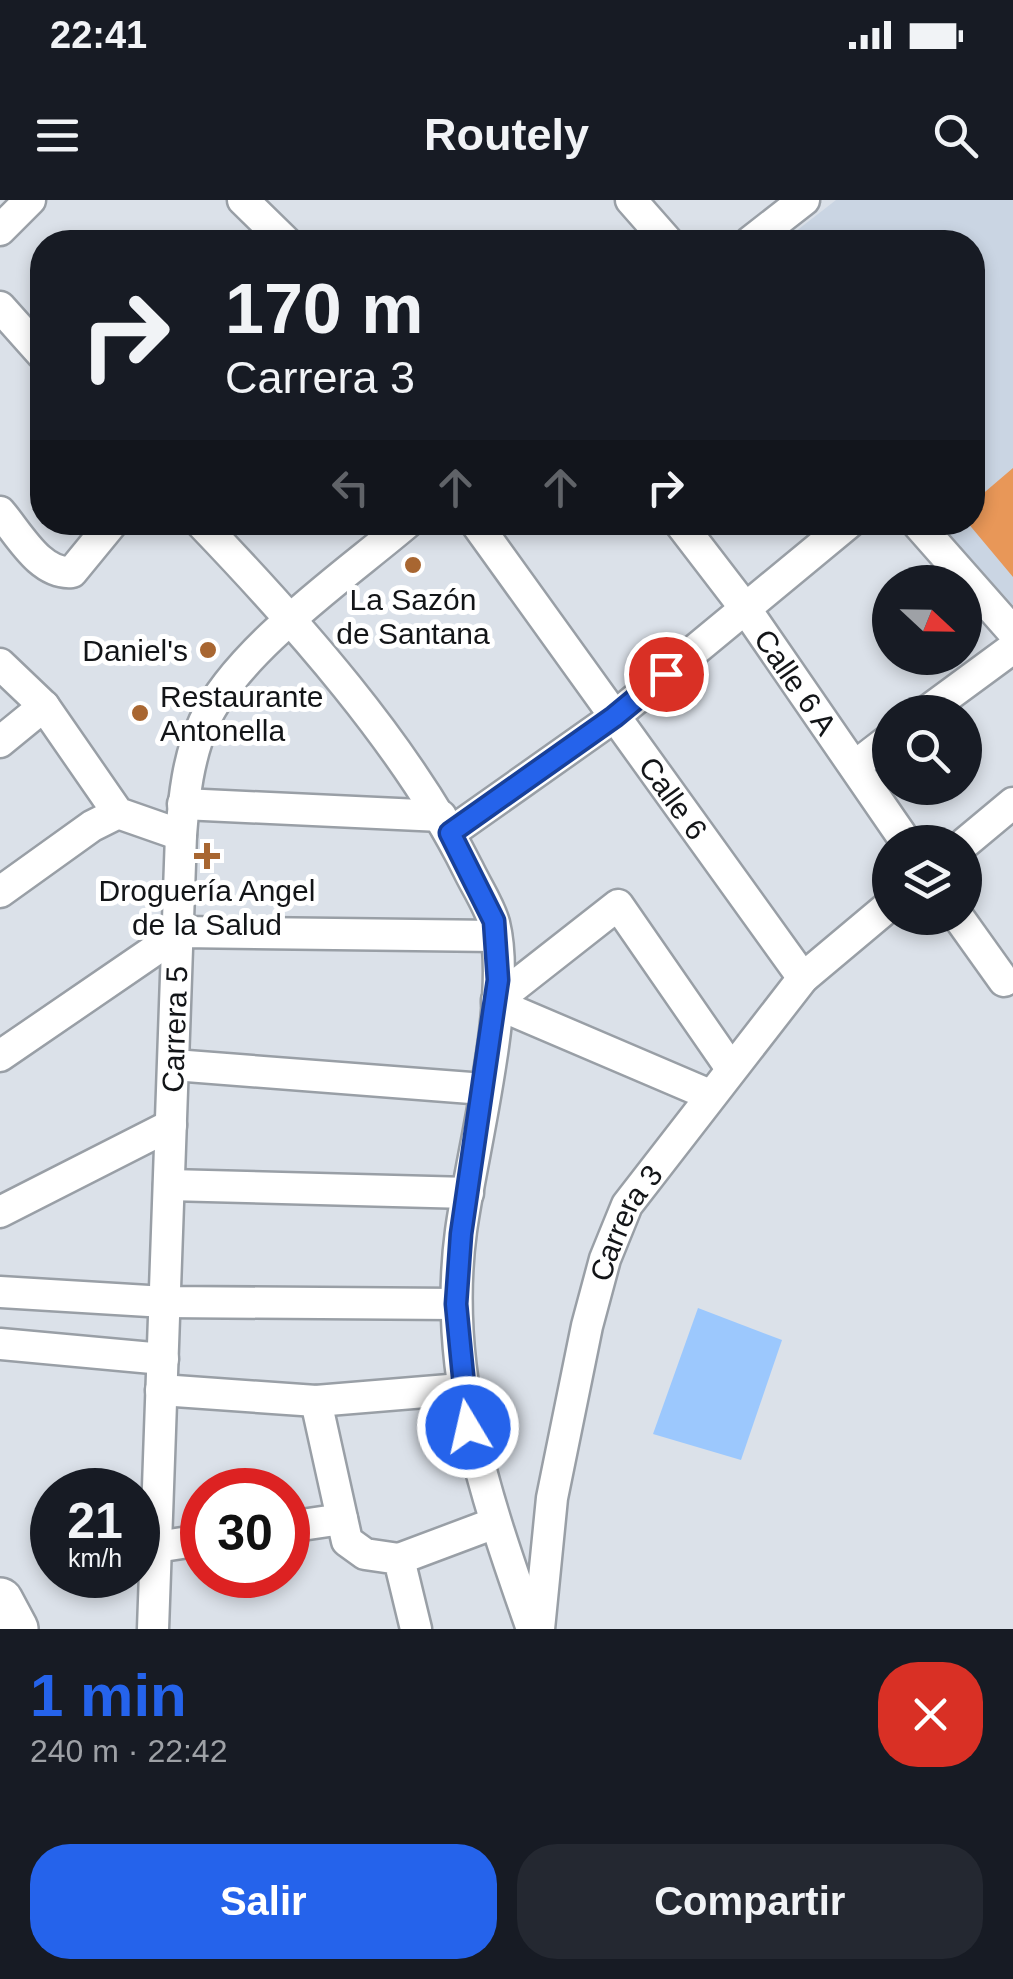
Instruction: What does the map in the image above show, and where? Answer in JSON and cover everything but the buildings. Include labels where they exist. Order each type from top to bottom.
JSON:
[{"type":"highway","points":[[0,1601],[15,1629]]},
{"type":"street","points":[[0,230],[30,200]]},
{"type":"street","points":[[243,200],[274,230]]},
{"type":"street","points":[[631,200],[657,230]]},
{"type":"street","points":[[765,230],[804,200]]},
{"type":"street","points":[[0,308],[30,341]]},
{"type":"street","points":[[0,512],[46,566],[60,573],[72,572],[102,535]]},
{"type":"street","points":[[212,535],[293,620],[445,824],[494,921],[497,1002],[456,1304],[462,1389],[496,1523],[529,1627]]},
{"type":"street","name":"Carrera 5","points":[[159,1468],[181,932],[181,836],[190,762],[204,721],[229,680],[393,535]]},
{"type":"street","name":"Calle 6","points":[[484,535],[803,978]]},
{"type":"street","name":"Calle 6 A","points":[[689,535],[745,608],[894,825]]},
{"type":"street","points":[[183,804],[445,824],[614,717],[834,535]]},
{"type":"street","points":[[927,535],[1013,632]]},
{"type":"street","points":[[949,695],[1013,648]]},
{"type":"street","points":[[0,664],[44,706],[118,814],[181,836]]},
{"type":"street","points":[[0,742],[44,706]]},
{"type":"street","points":[[854,766],[872,753]]},
{"type":"street","points":[[982,828],[1013,803]]},
{"type":"street","points":[[0,892],[92,826],[118,814]]},
{"type":"street","points":[[497,1002],[618,905],[730,1067]]},
{"type":"street","name":"Carrera 3","points":[[529,1627],[586,1326],[605,1259],[627,1205],[730,1067],[803,978],[872,920]]},
{"type":"street","points":[[0,1056],[181,932],[496,936]]},
{"type":"street","points":[[971,935],[1004,980]]},
{"type":"street","points":[[497,1002],[710,1095]]},
{"type":"street","points":[[174,1065],[484,1089]]},
{"type":"street","points":[[0,1212],[171,1125]]},
{"type":"street","points":[[169,1185],[468,1194]]},
{"type":"street","points":[[0,1292],[164,1302],[456,1304]]},
{"type":"street","points":[[0,1344],[162,1359]]},
{"type":"street","points":[[161,1390],[316,1401],[462,1389]]},
{"type":"street","points":[[316,1401],[342,1520],[354,1549],[399,1559],[496,1523]]},
{"type":"street","points":[[310,1525],[342,1520]]},
{"type":"street","points":[[399,1559],[416,1629]]},
{"type":"street","name":"Carrera 5","points":[[153,1629],[154,1598]]},
{"type":"shaded area","points":[[836,200],[1013,200],[1013,605],[982,571],[982,565],[976,565],[949,535],[985,535],[985,230],[798,230]]},
{"type":"shaded area","points":[[698,1308],[782,1340],[741,1460],[653,1434]]},
{"type":"place","name":"La Sazón de Santana","points":[[413,565]]},
{"type":"place","name":"Daniel's","points":[[208,650]]},
{"type":"place","name":"Restaurante Antonella","points":[[140,713]]},
{"type":"place","name":"Droguería Angel de la Salud","points":[[207,856]]},
{"type":"route","points":[[468,1427],[459,1366],[456,1304],[461,1234],[498,980],[494,921],[450,833],[614,717],[666,674]]}]
